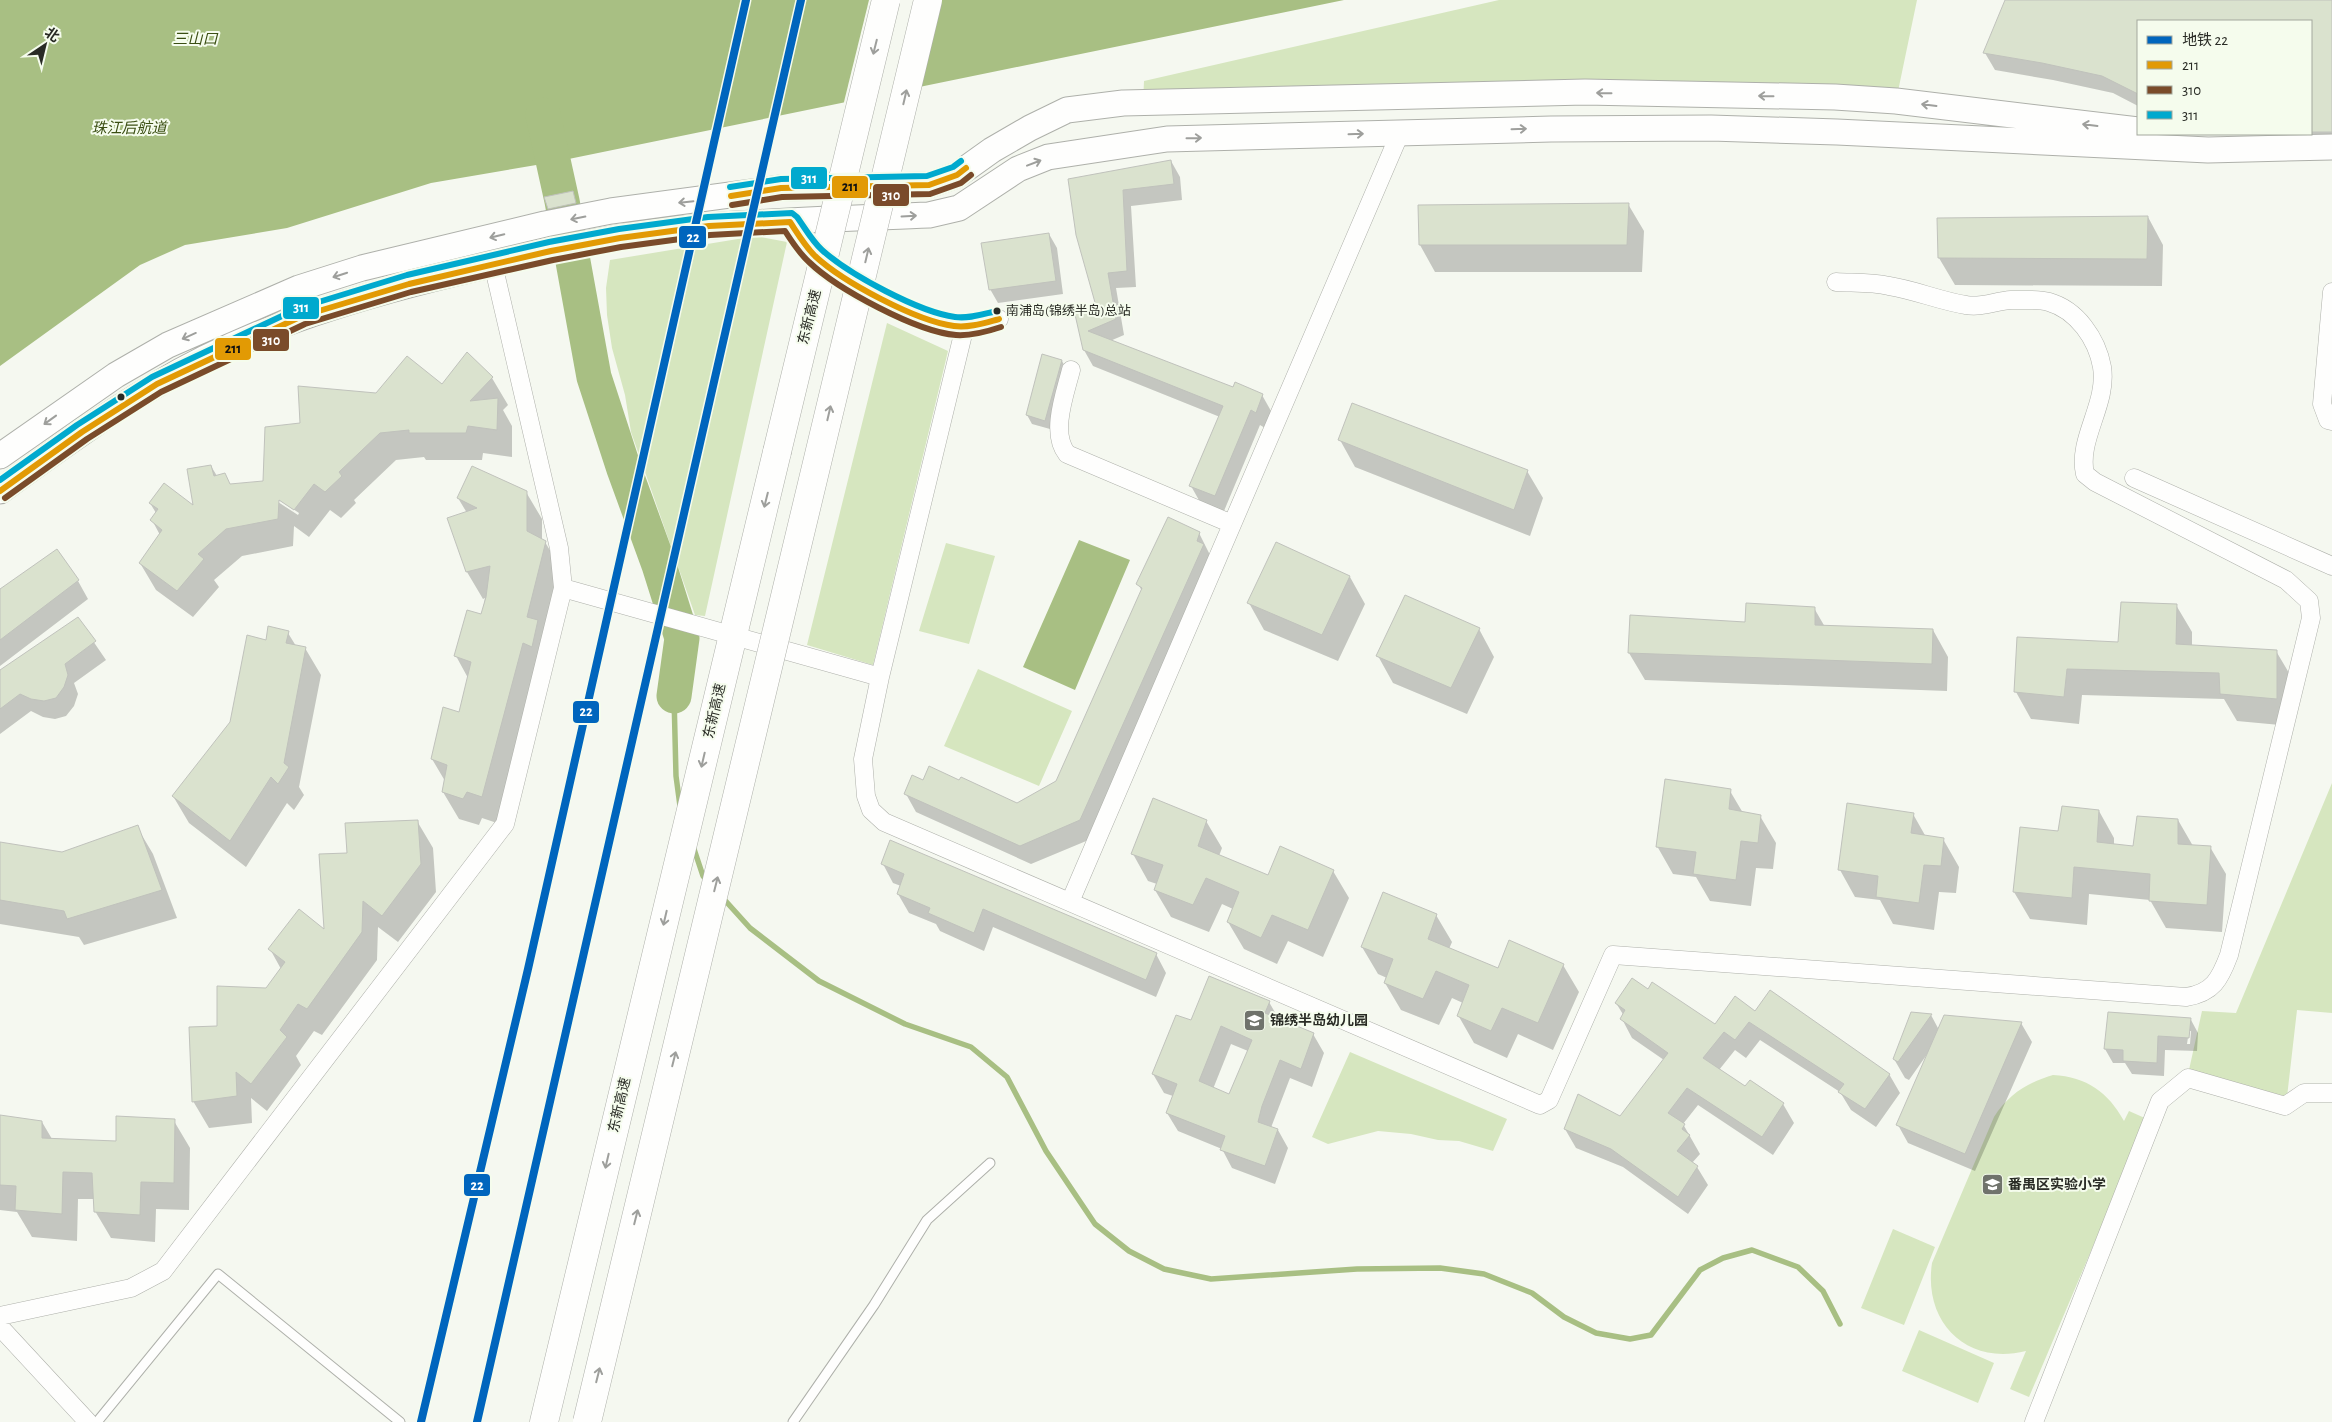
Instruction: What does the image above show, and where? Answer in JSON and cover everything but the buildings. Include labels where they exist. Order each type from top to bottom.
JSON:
[{"type":"highway","name":"东新高速","points":[[544,1422],[886,0]]},
{"type":"highway","points":[[587,1422],[928,0]]},
{"type":"street","points":[[0,456],[116,375],[168,345],[229,317],[300,288],[362,268],[544,224],[611,211],[781,188],[930,185],[957,174],[1007,141],[1067,110],[1123,103],[1584,92],[1835,97],[1896,101],[2137,130]]},
{"type":"street","points":[[0,491],[82,432],[157,384],[215,355],[302,316],[409,284],[551,251],[620,238],[709,226],[929,215],[959,208],[1018,169],[1048,157],[1167,139],[1711,128],[2235,150],[2332,147]]},
{"type":"street","points":[[1070,902],[1400,133]]},
{"type":"street","points":[[2173,135],[2206,139],[2235,150]]},
{"type":"street","points":[[790,222],[816,257],[838,273],[918,316],[953,326],[965,326],[999,319]]},
{"type":"street","points":[[0,1316],[131,1288],[163,1271],[506,824],[563,588],[559,548],[493,264]]},
{"type":"street","points":[[965,326],[880,676],[863,759],[863,779],[871,810],[884,822],[1540,1105],[1549,1100],[1612,955],[2186,997],[2200,995],[2209,989],[2222,974],[2229,955],[2312,618],[2309,600],[2286,580],[2095,482],[2085,474],[2083,455],[2097,414],[2102,368],[2094,342],[2077,318],[2049,302],[2036,300],[2010,300],[1973,306],[1945,302],[1890,286],[1836,282]]},
{"type":"street","points":[[2332,292],[2322,404],[2328,420],[2332,421]]},
{"type":"street","points":[[1070,370],[1060,416],[1061,447],[1067,454],[1232,524]]},
{"type":"street","points":[[2134,478],[2332,566]]},
{"type":"street","points":[[563,588],[880,676]]},
{"type":"street","points":[[2034,1422],[2160,1101],[2188,1078],[2285,1106],[2304,1093],[2332,1093]]},
{"type":"street","points":[[0,1327],[88,1422]]},
{"type":"lane","points":[[793,1422],[874,1305],[927,1220],[990,1163]]},
{"type":"lane","points":[[97,1422],[218,1274],[400,1422]]},
{"type":"shaded area","points":[[1499,0],[1917,0],[1896,101],[1143,103],[1144,81]]},
{"type":"shaded area","points":[[756,236],[787,242],[705,616],[695,615],[631,432],[625,395],[612,348],[607,315],[606,288],[610,260]]},
{"type":"shaded area","points":[[887,323],[948,351],[873,665],[807,645]]},
{"type":"shaded area","points":[[946,543],[995,556],[969,644],[919,631]]},
{"type":"shaded area","points":[[978,669],[1072,711],[1039,786],[944,746]]},
{"type":"shaded area","points":[[2332,783],[2332,1013],[2297,1010],[2287,1097],[2189,1070],[2202,1011],[2236,1013]]},
{"type":"shaded area","points":[[1350,1052],[1507,1119],[1493,1151],[1459,1141],[1438,1140],[1411,1134],[1378,1131],[1328,1144],[1312,1137]]},
{"type":"shaded area","points":[[2053,1075],[2076,1079],[2095,1088],[2111,1102],[2124,1121],[2129,1111],[2147,1119],[2029,1397],[2010,1389],[2026,1351],[2005,1354],[1985,1352],[1968,1346],[1954,1335],[1942,1321],[1935,1304],[1931,1285],[1932,1263],[1994,1117],[2019,1090]]},
{"type":"shaded area","points":[[1893,1229],[1935,1247],[1904,1325],[1861,1308]]},
{"type":"shaded area","points":[[1919,1330],[1994,1363],[1978,1403],[1902,1371]]},
{"type":"water","name":"珠江后航道","points":[[0,0],[1344,0],[554,162],[431,183],[287,228],[185,245],[140,265],[0,366]]},
{"type":"water","points":[[1079,540],[1130,560],[1075,690],[1023,667]]},
{"type":"pier","points":[[869,0],[940,0],[918,91],[843,106]]},
{"type":"waterway","points":[[543,115],[562,201],[594,377],[624,469],[659,565],[682,638],[674,696]]},
{"type":"waterway","points":[[674,696],[676,776],[680,806]]},
{"type":"waterway","points":[[693,846],[703,876],[708,881]]},
{"type":"waterway","points":[[722,897],[750,928],[819,981],[905,1024],[971,1047],[1007,1077],[1046,1151],[1095,1224],[1129,1251],[1164,1269],[1211,1279],[1357,1269],[1440,1268],[1484,1274],[1532,1293],[1564,1317],[1596,1333],[1630,1339],[1651,1335],[1700,1270],[1723,1258],[1752,1250],[1798,1267],[1823,1291],[1840,1324]]},
{"type":"metro line","name":"22","points":[[421,1422],[528,969],[746,0]]},
{"type":"metro line","name":"22","points":[[477,1422],[801,0]]},
{"type":"transit line","name":"311","points":[[730,187],[781,179],[927,176],[953,167],[961,161]]},
{"type":"transit line","name":"211","points":[[731,196],[781,188],[929,185],[957,175],[966,168]]},
{"type":"transit line","name":"310","points":[[732,205],[782,197],[930,194],[961,183],[971,175]]},
{"type":"transit line","name":"311","points":[[0,480],[77,425],[152,377],[299,308],[407,275],[549,242],[619,229],[708,217],[792,213],[818,246],[834,260],[867,281],[904,300],[940,314],[955,317],[971,317],[997,311]]},
{"type":"transit line","name":"211","points":[[0,491],[82,432],[157,384],[302,316],[409,284],[551,251],[620,238],[709,226],[790,222],[811,252],[827,266],[861,288],[901,309],[938,323],[954,326],[971,326],[999,319]]},
{"type":"transit line","name":"310","points":[[5,498],[87,439],[161,392],[305,324],[411,292],[553,260],[621,247],[710,235],[785,231],[802,255],[822,273],[878,308],[900,318],[940,332],[956,335],[967,335],[1001,327]]},
{"type":"place","name":"南浦岛(锦绣半岛)总站","points":[[997,311]]},
{"type":"place","name":"锦绣半岛幼儿园","points":[[1254,1021]]},
{"type":"place","name":"番禺区实验小学","points":[[1992,1185]]},
{"type":"water label","name":"三山口","points":[[195,39]]}]
